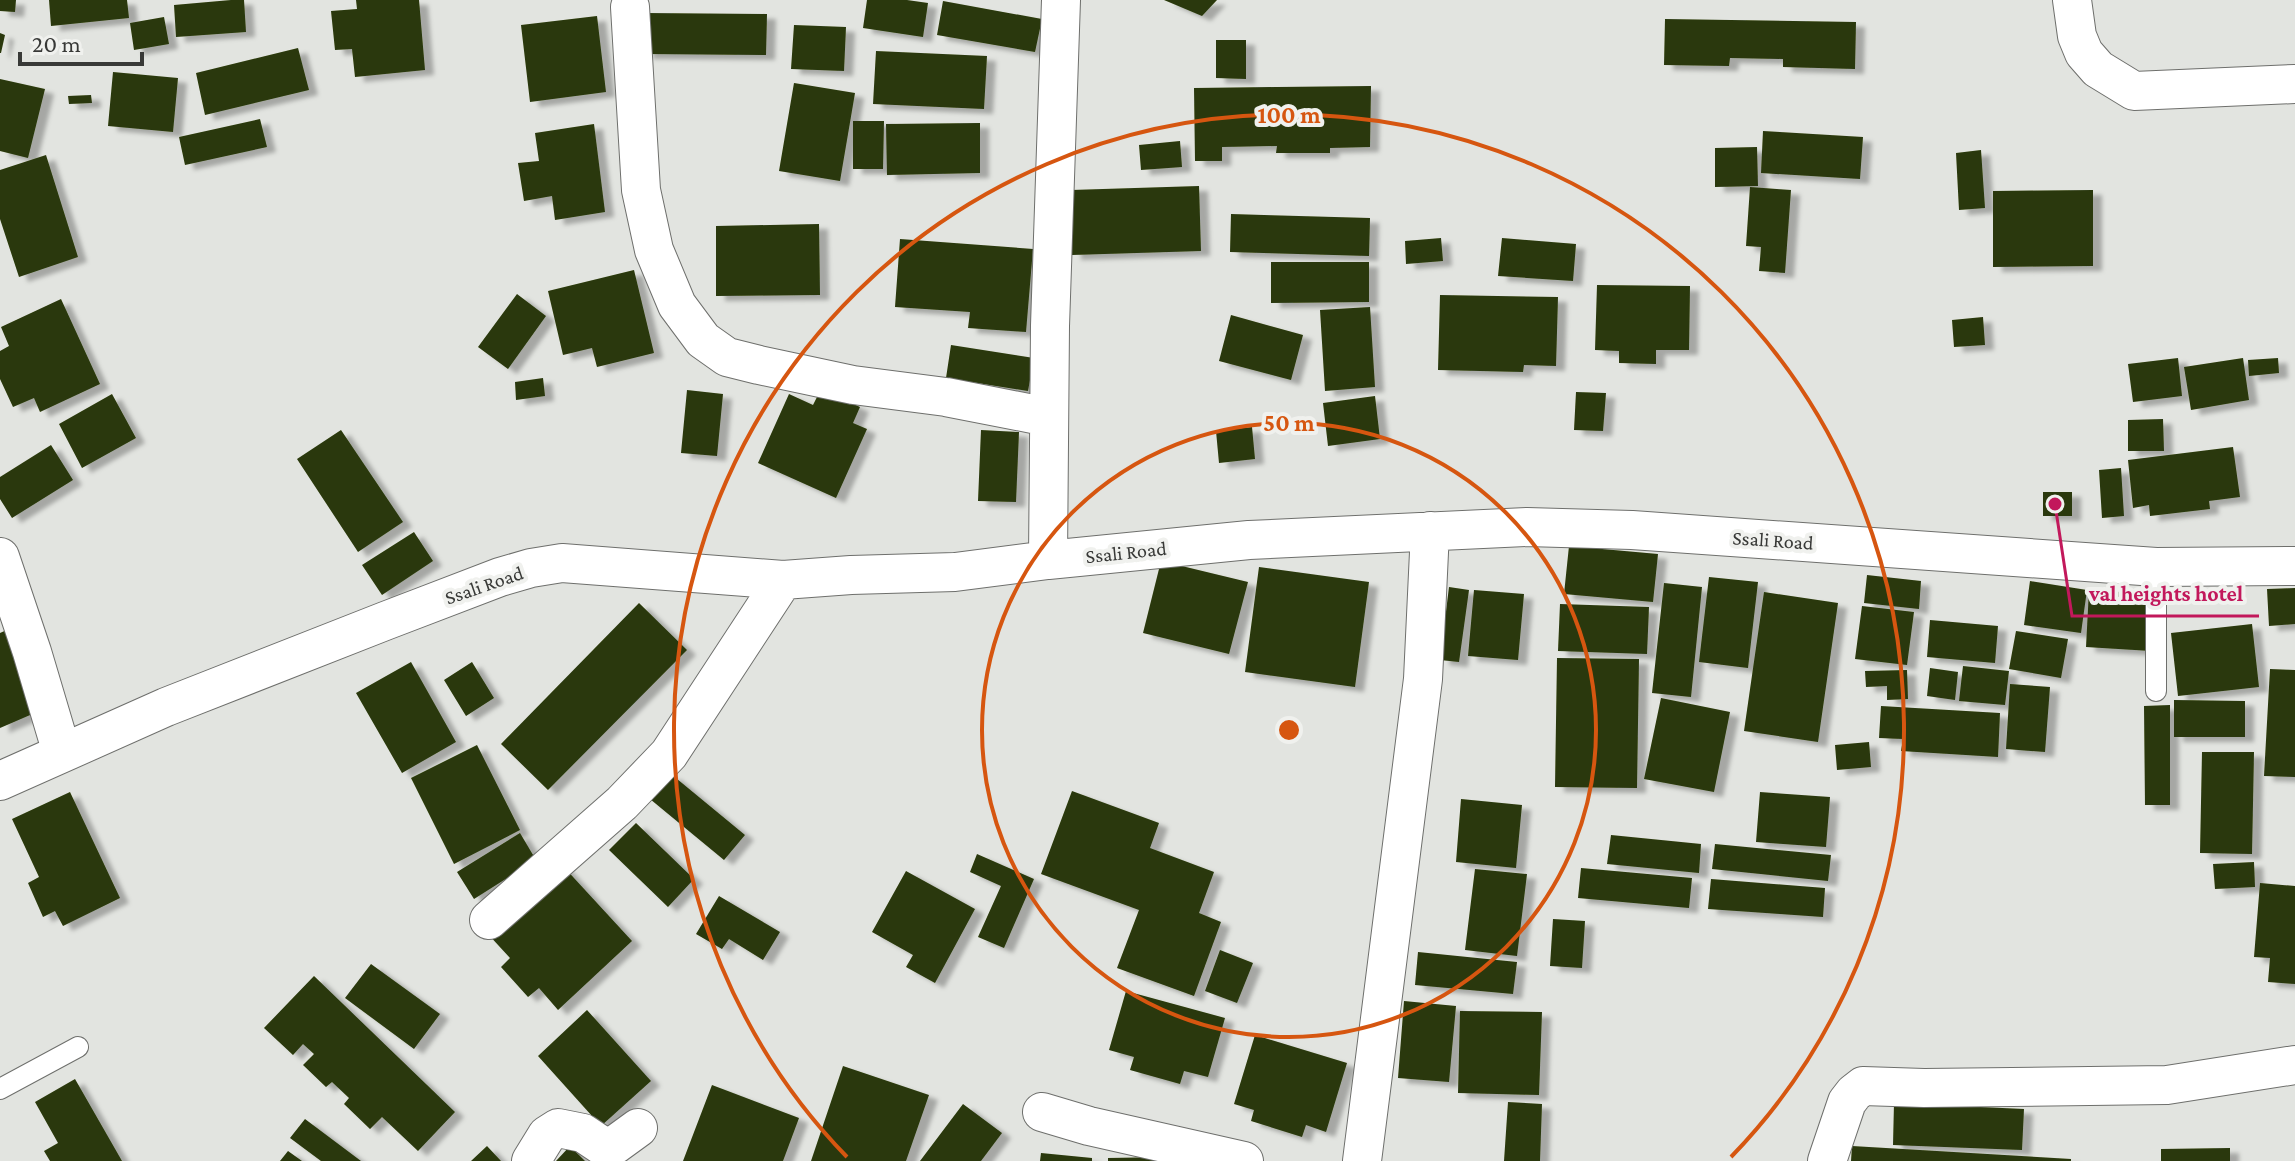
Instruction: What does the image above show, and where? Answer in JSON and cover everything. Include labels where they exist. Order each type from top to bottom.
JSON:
[{"type":"street","points":[[1048,560],[1048,417],[1061,0]]},
{"type":"street","points":[[2072,0],[2077,36],[2084,53],[2098,69],[2134,91],[2295,84]]},
{"type":"street","points":[[630,7],[641,190],[654,250],[677,305],[703,340],[727,357],[759,365],[853,385],[946,397],[1048,417]]},
{"type":"street","name":"Ssali Road","points":[[0,781],[180,701],[471,588],[531,568],[562,563],[783,580],[955,572],[1249,540],[1527,527],[1632,530],[2156,567],[2295,566]]},
{"type":"street","points":[[1362,1161],[1423,679],[1430,531]]},
{"type":"street","points":[[0,557],[62,753]]},
{"type":"street","points":[[489,920],[622,803],[669,754],[783,580]]},
{"type":"street","points":[[1827,1161],[1847,1102],[1863,1086],[2167,1085],[2295,1065]]},
{"type":"street","points":[[1042,1112],[1089,1126],[1244,1161]]},
{"type":"street","points":[[531,1161],[547,1135],[558,1128],[583,1133],[604,1147],[616,1144],[638,1128]]},
{"type":"lane","points":[[2156,567],[2156,691]]},
{"type":"lane","points":[[0,1089],[78,1047]]},
{"type":"building","points":[[0,0],[16,0],[15,12],[0,11]]},
{"type":"building","points":[[49,0],[127,0],[129,18],[51,26]]},
{"type":"building","points":[[244,0],[246,32],[176,37],[174,5]]},
{"type":"building","points":[[356,0],[419,0],[425,70],[355,77],[352,49],[335,50],[331,11],[357,9]]},
{"type":"building","points":[[867,0],[928,3],[923,37],[863,28]]},
{"type":"building","points":[[1164,0],[1217,0],[1202,16]]},
{"type":"building","points":[[943,1],[1042,19],[1035,52],[937,35]]},
{"type":"building","points":[[645,13],[767,14],[766,55],[644,54]]},
{"type":"building","points":[[597,16],[606,92],[530,102],[521,25]]},
{"type":"building","points":[[164,17],[169,44],[134,50],[130,23]]},
{"type":"building","points":[[1665,19],[1856,22],[1855,69],[1783,67],[1783,59],[1730,58],[1729,66],[1664,65]]},
{"type":"building","points":[[794,25],[846,27],[844,71],[791,69]]},
{"type":"building","points":[[0,33],[5,35],[1,53],[0,53]]},
{"type":"building","points":[[1216,40],[1246,40],[1246,79],[1216,78]]},
{"type":"building","points":[[298,48],[309,90],[205,115],[196,73]]},
{"type":"building","points":[[876,51],[987,56],[984,109],[873,104]]},
{"type":"building","points":[[113,72],[178,78],[173,132],[108,126]]},
{"type":"building","points":[[0,79],[45,89],[28,158],[0,151]]},
{"type":"building","points":[[794,83],[855,93],[840,181],[779,171]]},
{"type":"building","points":[[1371,86],[1370,147],[1330,148],[1330,153],[1276,153],[1277,146],[1222,147],[1222,161],[1195,161],[1194,88]]},
{"type":"building","points":[[91,95],[92,103],[69,104],[68,96]]},
{"type":"building","points":[[260,119],[267,147],[185,165],[179,137]]},
{"type":"building","points":[[853,121],[884,121],[883,169],[853,169]]},
{"type":"building","points":[[980,123],[980,173],[887,175],[886,124]]},
{"type":"building","points":[[594,124],[605,212],[555,220],[552,196],[524,201],[518,163],[539,161],[535,133]]},
{"type":"building","points":[[1763,131],[1863,137],[1860,179],[1761,173]]},
{"type":"building","points":[[1180,141],[1182,167],[1141,170],[1139,145]]},
{"type":"building","points":[[1757,147],[1758,186],[1715,187],[1715,148]]},
{"type":"building","points":[[1981,150],[1985,208],[1959,210],[1956,153]]},
{"type":"building","points":[[46,155],[78,257],[19,277],[0,219],[0,170]]},
{"type":"building","points":[[1199,186],[1201,251],[1072,255],[1071,190]]},
{"type":"building","points":[[1750,187],[1791,190],[1785,273],[1759,271],[1761,247],[1746,246]]},
{"type":"building","points":[[2093,190],[2093,266],[1993,267],[1993,191]]},
{"type":"building","points":[[1231,214],[1370,218],[1369,256],[1230,252]]},
{"type":"building","points":[[819,224],[820,295],[716,296],[716,226]]},
{"type":"building","points":[[1441,238],[1443,261],[1406,264],[1405,241]]},
{"type":"building","points":[[1502,238],[1576,244],[1573,281],[1498,276]]},
{"type":"building","points":[[900,239],[1033,249],[1026,332],[968,328],[970,312],[895,307]]},
{"type":"building","points":[[1271,262],[1369,262],[1369,302],[1271,303]]},
{"type":"building","points":[[634,270],[654,353],[597,367],[592,348],[563,355],[548,291]]},
{"type":"building","points":[[1597,285],[1690,286],[1689,350],[1656,350],[1656,364],[1619,363],[1619,351],[1595,350]]},
{"type":"building","points":[[517,294],[546,316],[508,369],[478,347]]},
{"type":"building","points":[[1440,295],[1558,297],[1556,366],[1524,365],[1523,372],[1438,370]]},
{"type":"building","points":[[61,299],[100,384],[40,412],[34,398],[13,407],[0,379],[0,351],[9,346],[1,327]]},
{"type":"building","points":[[1370,307],[1375,387],[1325,391],[1320,310]]},
{"type":"building","points":[[1231,315],[1303,335],[1291,380],[1219,361]]},
{"type":"building","points":[[1983,317],[1985,345],[1954,347],[1952,320]]},
{"type":"building","points":[[951,345],[1034,358],[1028,391],[946,378]]},
{"type":"building","points":[[2178,358],[2182,396],[2133,402],[2128,364]]},
{"type":"building","points":[[2243,358],[2249,400],[2191,410],[2184,367]]},
{"type":"building","points":[[2278,358],[2279,373],[2249,376],[2248,360]]},
{"type":"building","points":[[543,378],[545,396],[516,400],[515,382]]},
{"type":"building","points":[[821,389],[860,407],[853,423],[867,429],[836,498],[758,463],[789,394],[813,405]]},
{"type":"building","points":[[687,390],[723,394],[717,456],[681,453]]},
{"type":"building","points":[[1576,392],[1606,393],[1603,431],[1574,430]]},
{"type":"building","points":[[112,394],[136,438],[82,468],[59,424]]},
{"type":"building","points":[[1375,396],[1380,439],[1328,446],[1323,403]]},
{"type":"building","points":[[2163,419],[2164,451],[2128,451],[2128,420]]},
{"type":"building","points":[[1252,427],[1255,459],[1219,463],[1216,431]]},
{"type":"building","points":[[341,430],[403,522],[358,552],[297,459]]},
{"type":"building","points":[[981,430],[1019,432],[1016,502],[978,501]]},
{"type":"building","points":[[51,445],[73,480],[12,518],[0,499],[0,477]]},
{"type":"building","points":[[2233,447],[2240,497],[2209,501],[2210,509],[2150,516],[2149,505],[2133,508],[2128,460]]},
{"type":"building","points":[[2121,468],[2124,516],[2102,518],[2099,470]]},
{"type":"building","points":[[2043,492],[2072,492],[2072,516],[2043,516]]},
{"type":"building","points":[[414,532],[433,561],[382,595],[362,565]]},
{"type":"building","points":[[1569,546],[1658,554],[1653,602],[1564,594]]},
{"type":"building","points":[[1161,561],[1248,582],[1229,654],[1143,633]]},
{"type":"building","points":[[1259,567],[1369,582],[1355,687],[1245,672]]},
{"type":"building","points":[[1867,575],[1921,581],[1919,609],[1864,603]]},
{"type":"building","points":[[1709,577],[1758,582],[1748,668],[1699,662]]},
{"type":"building","points":[[2030,581],[2087,590],[2081,633],[2024,625]]},
{"type":"building","points":[[1664,583],[1702,587],[1691,697],[1652,693]]},
{"type":"building","points":[[1449,587],[1469,590],[1459,662],[1440,660]]},
{"type":"building","points":[[2295,588],[2295,624],[2269,626],[2267,589]]},
{"type":"building","points":[[1474,590],[1524,594],[1518,660],[1468,656]]},
{"type":"building","points":[[2089,590],[2154,594],[2151,651],[2086,647]]},
{"type":"building","points":[[1764,592],[1838,603],[1818,742],[1744,731]]},
{"type":"building","points":[[639,603],[687,650],[548,790],[501,744]]},
{"type":"building","points":[[1560,604],[1649,607],[1647,654],[1558,651]]},
{"type":"building","points":[[1862,606],[1914,612],[1907,665],[1855,659]]},
{"type":"building","points":[[1930,620],[1998,626],[1995,663],[1927,657]]},
{"type":"building","points":[[2252,624],[2259,687],[2178,696],[2171,633]]},
{"type":"building","points":[[9,629],[44,709],[0,728],[0,633]]},
{"type":"building","points":[[2016,631],[2068,639],[2061,678],[2009,669]]},
{"type":"building","points":[[1557,658],[1639,659],[1637,788],[1555,787]]},
{"type":"building","points":[[411,662],[456,742],[402,773],[356,693]]},
{"type":"building","points":[[472,662],[494,698],[466,716],[444,680]]},
{"type":"building","points":[[1963,666],[2009,671],[2005,705],[1959,701]]},
{"type":"building","points":[[1930,668],[1958,672],[1955,700],[1927,696]]},
{"type":"building","points":[[2270,669],[2295,670],[2295,777],[2264,776]]},
{"type":"building","points":[[1907,670],[1908,699],[1887,700],[1887,686],[1866,687],[1865,671]]},
{"type":"building","points":[[2010,684],[2050,687],[2045,752],[2006,749]]},
{"type":"building","points":[[1661,698],[1730,712],[1714,792],[1644,779]]},
{"type":"building","points":[[2174,700],[2245,701],[2245,737],[2174,737]]},
{"type":"building","points":[[2170,705],[2170,805],[2145,805],[2144,706]]},
{"type":"building","points":[[1881,706],[2000,713],[1998,757],[1901,751],[1903,739],[1879,738]]},
{"type":"building","points":[[1869,742],[1871,767],[1837,770],[1835,745]]},
{"type":"building","points":[[477,745],[520,830],[454,864],[411,778]]},
{"type":"building","points":[[2202,752],[2254,752],[2252,854],[2200,853]]},
{"type":"building","points":[[671,774],[745,835],[724,860],[650,799]]},
{"type":"building","points":[[1072,791],[1159,823],[1150,848],[1214,872],[1199,913],[1221,922],[1194,996],[1117,968],[1139,910],[1041,874]]},
{"type":"building","points":[[70,792],[120,898],[63,926],[55,911],[43,917],[28,883],[39,877],[12,819]]},
{"type":"building","points":[[1760,792],[1830,797],[1826,847],[1756,842]]},
{"type":"building","points":[[1461,799],[1522,805],[1516,868],[1456,862]]},
{"type":"building","points":[[636,823],[694,879],[668,907],[609,850]]},
{"type":"building","points":[[520,833],[536,860],[474,899],[457,872]]},
{"type":"building","points":[[1611,835],[1701,844],[1699,873],[1607,864]]},
{"type":"building","points":[[1715,844],[1831,855],[1828,881],[1712,869]]},
{"type":"building","points":[[977,854],[1034,879],[1004,948],[978,937],[1001,886],[970,872]]},
{"type":"building","points":[[2254,862],[2255,887],[2215,889],[2213,864]]},
{"type":"building","points":[[562,865],[632,941],[558,1010],[539,988],[528,997],[501,967],[510,958],[487,933]]},
{"type":"building","points":[[1581,868],[1692,878],[1689,908],[1578,898]]},
{"type":"building","points":[[1475,869],[1527,874],[1517,956],[1465,950]]},
{"type":"building","points":[[906,871],[975,909],[935,983],[906,967],[913,955],[872,932]]},
{"type":"building","points":[[1711,879],[1825,888],[1823,917],[1708,909]]},
{"type":"building","points":[[2260,883],[2295,886],[2295,984],[2268,982],[2270,958],[2254,957]]},
{"type":"building","points":[[719,896],[780,932],[763,960],[729,939],[722,949],[696,934]]},
{"type":"building","points":[[1553,919],[1585,921],[1582,968],[1550,966]]},
{"type":"building","points":[[1220,950],[1253,963],[1237,1003],[1205,991]]},
{"type":"building","points":[[1418,952],[1517,962],[1513,994],[1415,985]]},
{"type":"building","points":[[371,964],[440,1014],[414,1049],[345,998]]},
{"type":"building","points":[[314,976],[455,1112],[418,1151],[382,1117],[370,1129],[344,1104],[349,1098],[332,1082],[326,1087],[303,1065],[314,1054],[303,1044],[293,1055],[264,1028]]},
{"type":"building","points":[[1126,991],[1225,1018],[1208,1077],[1184,1071],[1180,1084],[1130,1070],[1134,1057],[1109,1050]]},
{"type":"building","points":[[1404,1001],[1456,1006],[1449,1082],[1398,1078]]},
{"type":"building","points":[[587,1010],[651,1081],[601,1126],[538,1056]]},
{"type":"building","points":[[1460,1011],[1542,1012],[1539,1095],[1458,1093]]},
{"type":"building","points":[[1255,1035],[1347,1063],[1326,1132],[1306,1125],[1302,1137],[1251,1121],[1254,1110],[1234,1104]]},
{"type":"building","points":[[843,1066],[929,1095],[906,1161],[811,1161]]},
{"type":"building","points":[[75,1079],[122,1161],[50,1161],[44,1151],[58,1143],[35,1102]]},
{"type":"building","points":[[712,1085],[799,1118],[783,1161],[683,1161]]},
{"type":"building","points":[[1508,1102],[1542,1104],[1540,1161],[1504,1161]]},
{"type":"building","points":[[1894,1103],[2024,1109],[2022,1150],[1893,1145]]},
{"type":"building","points":[[963,1104],[1002,1133],[981,1161],[920,1161]]},
{"type":"building","points":[[305,1119],[361,1161],[321,1161],[290,1138]]},
{"type":"building","points":[[487,1146],[501,1161],[471,1161]]},
{"type":"building","points":[[570,1146],[585,1161],[556,1161]]},
{"type":"building","points":[[1852,1146],[2071,1159],[2071,1161],[1851,1161]]},
{"type":"building","points":[[2230,1148],[2230,1161],[2161,1161],[2161,1149]]},
{"type":"building","points":[[288,1151],[302,1161],[280,1161]]},
{"type":"building","points":[[1041,1153],[1092,1158],[1092,1161],[1040,1161]]},
{"type":"building","points":[[1166,1157],[1166,1161],[1108,1161],[1108,1158]]},
{"type":"place","name":"val heights hotel","points":[[2055,504]]}]
